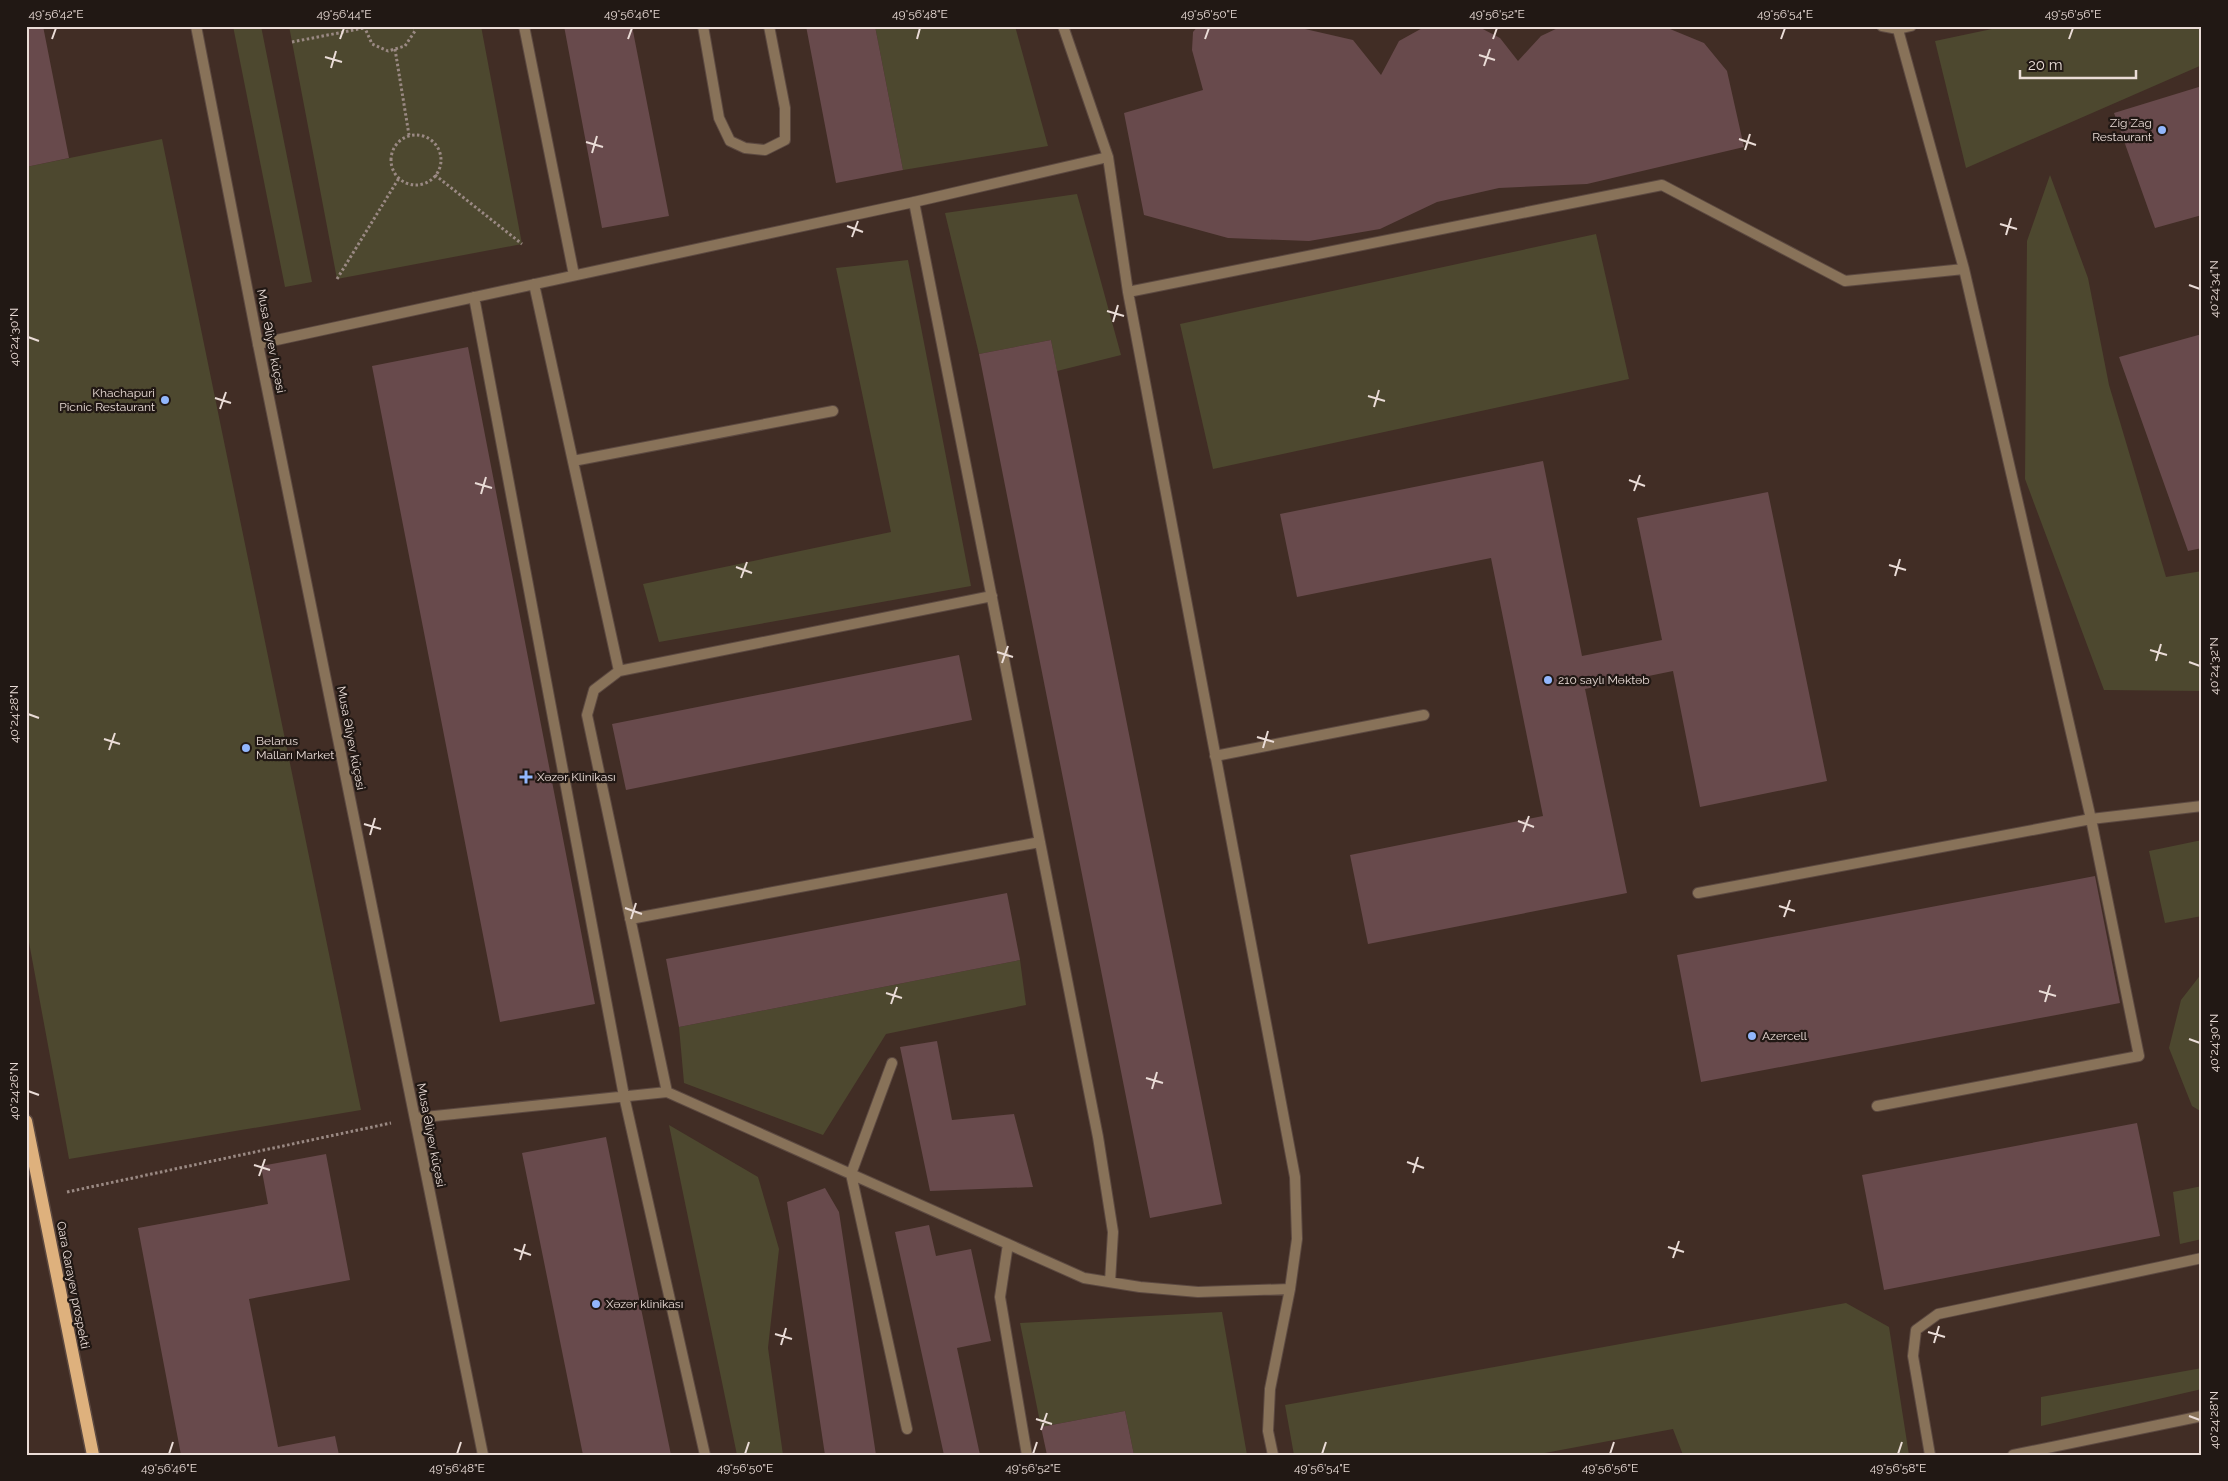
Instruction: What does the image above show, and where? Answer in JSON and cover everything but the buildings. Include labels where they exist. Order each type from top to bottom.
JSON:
[{"type":"main road","name":"Qara Qarayev prospekti","points":[[26,1121],[93,1455]]},
{"type":"street","name":"Musa Əliyev küçəsi","points":[[196,26],[258,344],[483,1455]]},
{"type":"street","points":[[524,26],[574,276]]},
{"type":"street","points":[[703,26],[719,118],[730,141],[745,148],[765,150],[785,140],[785,108],[769,26]]},
{"type":"street","points":[[1063,26],[1108,157],[1128,292],[1295,1177],[1297,1238],[1290,1289],[1270,1389],[1268,1431],[1273,1455]]},
{"type":"street","points":[[1882,26],[1898,28],[1911,26]]},
{"type":"street","points":[[1877,1106],[2138,1056],[2091,818],[1964,269],[1898,28]]},
{"type":"street","points":[[258,344],[914,202],[1108,157]]},
{"type":"street","points":[[1128,292],[1662,185],[1845,280],[1964,269]]},
{"type":"street","points":[[914,202],[1098,1137],[1113,1232],[1110,1282]]},
{"type":"street","points":[[534,284],[619,671]]},
{"type":"street","points":[[474,297],[624,1096],[705,1455]]},
{"type":"street","points":[[573,461],[833,411]]},
{"type":"street","points":[[667,1092],[587,715],[594,690],[619,671],[992,596]]},
{"type":"street","points":[[1215,756],[1424,715]]},
{"type":"street","points":[[1698,893],[2091,818],[2202,806]]},
{"type":"street","points":[[630,919],[1040,842]]},
{"type":"street","points":[[892,1063],[851,1174],[907,1429]]},
{"type":"street","points":[[415,1118],[667,1092],[1084,1278],[1198,1292],[1290,1289]]},
{"type":"street","points":[[1008,1244],[1000,1297],[1027,1455]]},
{"type":"street","points":[[1930,1455],[1913,1356],[1916,1330],[1938,1314],[2202,1258]]},
{"type":"street","points":[[2013,1455],[2202,1416]]},
{"type":"path","points":[[292,42],[364,27],[372,44],[388,51],[405,46],[415,31],[414,26]]},
{"type":"path","points":[[395,49],[408,135]]},
{"type":"path","points":[[408,135],[426,136],[439,148],[442,166],[432,180],[415,186],[398,178],[390,163],[394,146],[408,135]]},
{"type":"path","points":[[436,175],[522,244]]},
{"type":"path","points":[[337,279],[398,178]]},
{"type":"path","points":[[42,1197],[415,1118]]},
{"type":"shaded area","points":[[233,26],[261,26],[312,282],[285,287]]},
{"type":"shaded area","points":[[289,26],[481,26],[522,244],[337,279]]},
{"type":"shaded area","points":[[875,26],[1015,26],[1048,146],[903,170]]},
{"type":"shaded area","points":[[2006,26],[2202,26],[2202,65],[1966,168],[1935,41]]},
{"type":"shaded area","points":[[162,139],[361,1110],[69,1159],[26,926],[26,167]]},
{"type":"shaded area","points":[[2050,175],[2088,278],[2109,385],[2166,577],[2202,571],[2202,691],[2104,690],[2025,479],[2027,241]]},
{"type":"shaded area","points":[[1077,194],[1121,355],[1057,371],[1051,340],[979,354],[945,213]]},
{"type":"shaded area","points":[[1596,234],[1629,379],[1213,469],[1180,324]]},
{"type":"shaded area","points":[[908,260],[971,586],[659,642],[643,584],[891,532],[836,268]]},
{"type":"shaded area","points":[[2202,840],[2202,916],[2165,923],[2149,851]]},
{"type":"shaded area","points":[[1020,960],[1026,1005],[886,1034],[823,1135],[684,1083],[679,1027]]},
{"type":"shaded area","points":[[2202,973],[2202,1112],[2192,1106],[2169,1048],[2181,1000]]},
{"type":"shaded area","points":[[669,1125],[758,1177],[779,1249],[768,1348],[783,1455],[737,1455]]},
{"type":"shaded area","points":[[2202,1186],[2202,1239],[2180,1244],[2173,1192]]},
{"type":"shaded area","points":[[1846,1303],[1889,1327],[1909,1455],[1683,1455],[1673,1429],[1534,1455],[1294,1455],[1285,1405]]},
{"type":"shaded area","points":[[1222,1312],[1247,1455],[1134,1455],[1125,1411],[1041,1427],[1020,1323]]},
{"type":"shaded area","points":[[2202,1368],[2202,1389],[2041,1426],[2041,1397]]},
{"type":"place","name":"Zig Zag Restaurant","points":[[2162,130]]},
{"type":"place","name":"Khachapuri Picnic Restaurant","points":[[165,400]]},
{"type":"place","name":"210 saylı Məktəb","points":[[1548,680]]},
{"type":"place","name":"Belarus Malları Market","points":[[246,748]]},
{"type":"place","name":"Xəzər Klinikası","points":[[526,777]]},
{"type":"place","name":"Azercell","points":[[1752,1036]]},
{"type":"place","name":"Xəzər klinikası","points":[[596,1304]]}]
